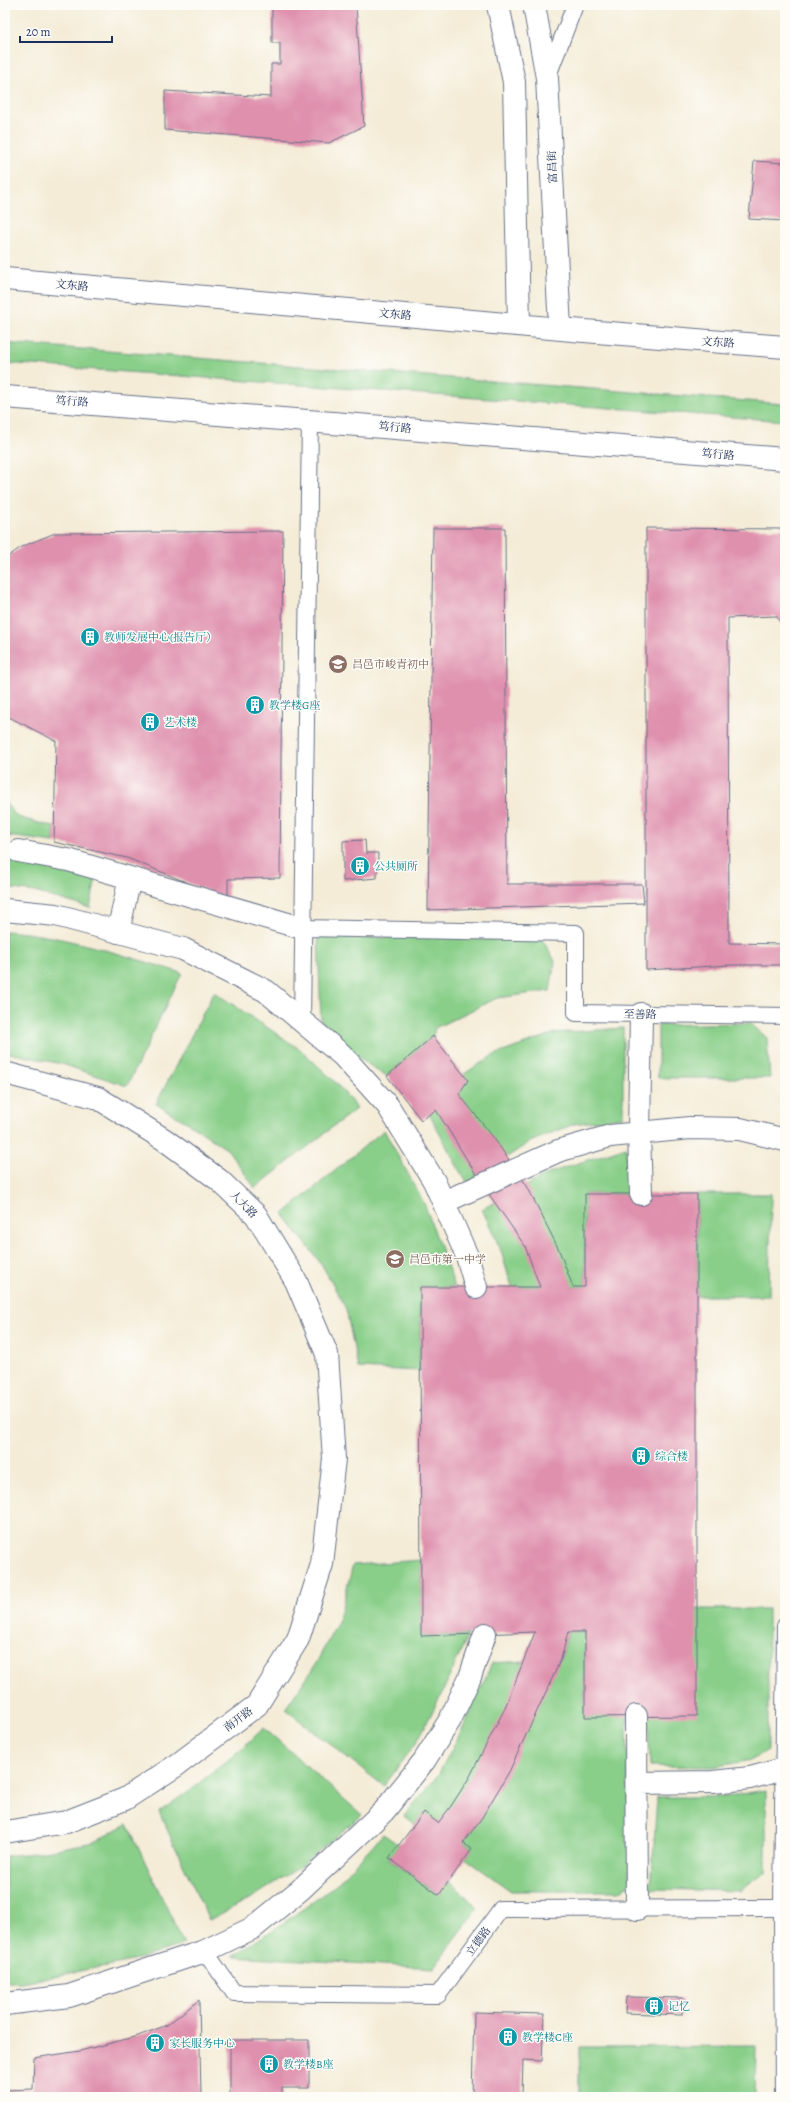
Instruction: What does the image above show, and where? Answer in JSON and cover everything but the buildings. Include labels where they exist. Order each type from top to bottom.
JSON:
[{"type":"street","points":[[498,5],[514,82],[519,326]]},
{"type":"street","name":"富昌街","points":[[534,5],[547,78],[560,329]]},
{"type":"street","name":"文东路","points":[[5,279],[519,326],[785,347]]},
{"type":"street","name":"笃行路","points":[[5,396],[785,459]]},
{"type":"street","points":[[18,851],[68,860],[302,928]]},
{"type":"street","points":[[118,932],[130,878]]},
{"type":"street","points":[[5,910],[56,915],[183,949],[266,992],[342,1055],[388,1106],[434,1181],[467,1256],[476,1287]]},
{"type":"street","points":[[641,1014],[639,1133],[641,1194]]},
{"type":"street","name":"人大路","points":[[5,1073],[98,1098],[164,1140],[219,1180],[256,1215],[296,1281],[327,1354],[334,1458]]},
{"type":"street","points":[[444,1202],[558,1151],[610,1136],[690,1128],[740,1129],[785,1140]]},
{"type":"street","name":"南开路","points":[[5,1832],[66,1822],[125,1799],[177,1764],[257,1705],[298,1639],[322,1564],[334,1458]]},
{"type":"street","points":[[5,2004],[69,1996],[204,1951],[253,1928],[300,1890],[384,1812],[424,1761],[450,1720],[470,1677],[485,1634]]},
{"type":"street","points":[[636,1716],[637,1909]]},
{"type":"street","points":[[637,1783],[713,1782],[750,1778],[783,1769]]},
{"type":"lane","points":[[547,78],[575,5]]},
{"type":"lane","points":[[302,1022],[302,928],[310,420]]},
{"type":"lane","name":"至善路","points":[[302,928],[576,933],[576,1013],[785,1016]]},
{"type":"lane","points":[[783,2097],[783,1769],[785,1626]]},
{"type":"lane","name":"立德路","points":[[204,1951],[234,1993],[438,1995],[501,1909],[783,1908]]},
{"type":"green space","points":[[5,343],[785,404],[785,421],[5,363]]},
{"type":"green space","points":[[5,802],[17,817],[54,827],[54,842],[8,836],[6,858],[96,878],[90,908],[35,892],[5,888]]},
{"type":"green space","points":[[5,931],[50,937],[95,947],[182,973],[127,1086],[62,1064],[5,1052]]},
{"type":"green space","points":[[318,937],[542,939],[555,961],[550,991],[497,998],[435,1028],[433,1036],[387,1076],[363,1061],[340,1036],[321,1022]]},
{"type":"green space","points":[[214,992],[301,1050],[335,1082],[357,1108],[255,1188],[228,1150],[188,1123],[156,1104]]},
{"type":"green space","points":[[750,1023],[767,1038],[770,1078],[658,1078],[658,1025]]},
{"type":"green space","points":[[623,1028],[623,1117],[574,1124],[530,1142],[468,1183],[462,1175],[422,1101],[492,1056],[555,1033]]},
{"type":"green space","points":[[384,1130],[424,1203],[455,1287],[420,1287],[420,1371],[358,1368],[346,1309],[322,1265],[283,1214]]},
{"type":"green space","points":[[626,1147],[628,1194],[585,1194],[585,1287],[512,1287],[500,1248],[482,1209],[552,1172]]},
{"type":"green space","points":[[697,1194],[771,1194],[769,1296],[697,1296]]},
{"type":"green space","points":[[421,1560],[421,1635],[468,1635],[443,1691],[417,1742],[384,1786],[285,1709],[314,1667],[338,1622],[353,1565]]},
{"type":"green space","points":[[697,1609],[768,1609],[768,1750],[752,1760],[713,1767],[650,1766],[648,1716]]},
{"type":"green space","points":[[568,1632],[585,1632],[585,1717],[627,1716],[630,1884],[619,1891],[511,1891],[465,1858],[472,1849],[424,1812],[415,1825],[404,1816],[438,1775],[464,1726],[492,1663],[561,1659]]},
{"type":"green space","points":[[264,1728],[362,1815],[301,1866],[255,1896],[209,1920],[159,1812],[213,1772]]},
{"type":"green space","points":[[766,1790],[766,1872],[740,1891],[651,1889],[657,1797],[723,1797]]},
{"type":"green space","points":[[127,1824],[184,1944],[132,1961],[22,1982],[5,1982],[5,1856],[34,1853],[94,1842]]},
{"type":"green space","points":[[383,1834],[399,1845],[389,1859],[439,1895],[449,1880],[478,1908],[434,1968],[233,1956],[282,1924],[336,1885]]},
{"type":"green space","points":[[756,2046],[755,2097],[579,2097],[579,2047]]},
{"type":"place","name":"教师发展中心(报告厅）","points":[[90,637]]},
{"type":"place","name":"昌邑市峻青初中","points":[[338,664]]},
{"type":"place","name":"教学楼G座","points":[[255,705]]},
{"type":"place","name":"艺术楼","points":[[150,722]]},
{"type":"place","name":"公共厕所","points":[[360,866]]},
{"type":"place","name":"昌邑市第一中学","points":[[395,1259]]},
{"type":"place","name":"综合楼","points":[[641,1456]]},
{"type":"place","name":"记忆","points":[[654,2006]]},
{"type":"place","name":"教学楼C座","points":[[508,2037]]},
{"type":"place","name":"家长服务中心","points":[[155,2043]]},
{"type":"place","name":"教学楼B座","points":[[269,2064]]}]
